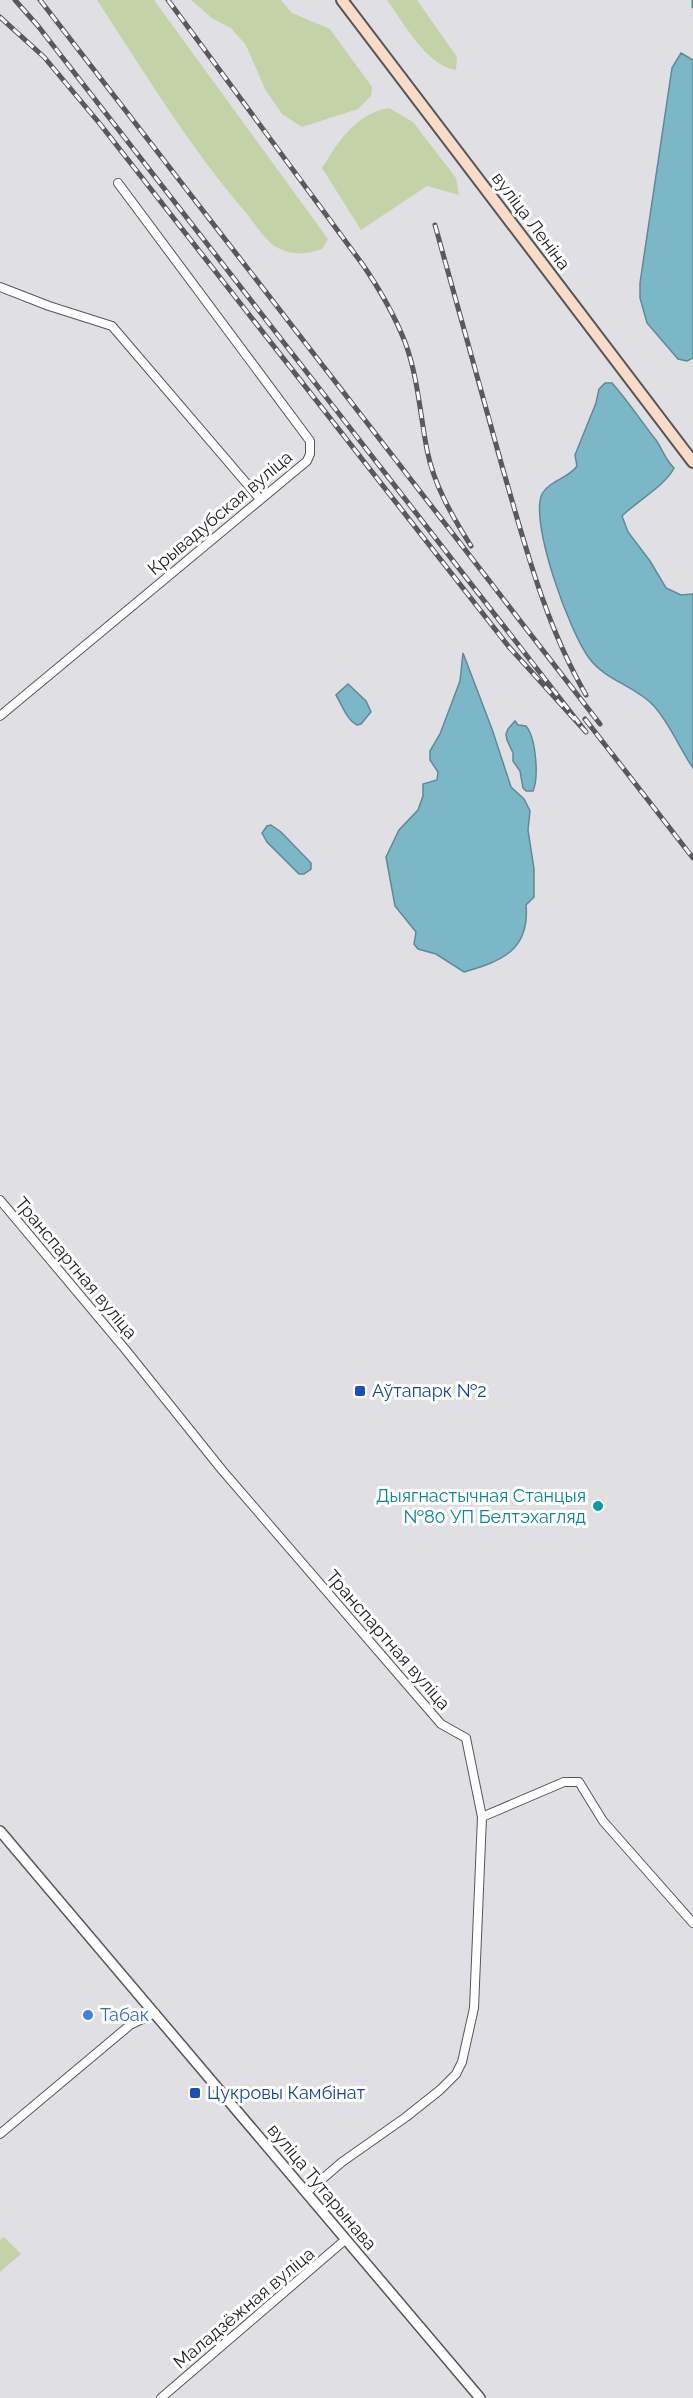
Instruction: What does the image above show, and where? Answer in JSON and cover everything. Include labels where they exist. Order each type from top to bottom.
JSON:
[{"type":"main road","name":"вуліца Леніна","points":[[342,0],[693,462]]},
{"type":"street","name":"Крывадубская вуліца","points":[[0,716],[307,461],[310,454],[310,441],[118,183]]},
{"type":"street","points":[[0,287],[49,306],[112,326],[260,499]]},
{"type":"street","name":"Транспартная вуліца","points":[[0,1200],[125,1349],[222,1470],[394,1670],[441,1724],[466,1738],[482,1817],[474,2007],[462,2062],[456,2074],[440,2090],[342,2162],[306,2193]]},
{"type":"street","points":[[482,1817],[564,1782],[579,1782],[603,1821],[693,1923]]},
{"type":"street","name":"вуліца Тутарынава","points":[[0,1831],[480,2398]]},
{"type":"street","points":[[0,2134],[130,2025],[155,2013]]},
{"type":"street","name":"Маладзёжная вуліца","points":[[161,2398],[345,2240]]},
{"type":"green space","points":[[97,0],[154,0],[328,239],[322,249],[294,253],[284,251],[265,238],[187,137]]},
{"type":"green space","points":[[191,0],[281,0],[292,13],[330,29],[372,87],[371,96],[358,109],[302,127],[282,114],[265,89],[246,45],[231,28],[213,19]]},
{"type":"green space","points":[[387,0],[417,0],[457,57],[456,70],[445,67],[426,52],[408,31]]},
{"type":"green space","points":[[389,108],[413,122],[456,178],[459,195],[427,186],[361,230],[322,168],[349,130],[367,116]]},
{"type":"green space","points":[[4,2237],[21,2254],[0,2272],[0,2240]]},
{"type":"water","points":[[681,53],[693,60],[693,358],[687,361],[678,359],[647,323],[640,298],[640,283],[672,68]]},
{"type":"water","points":[[605,383],[612,383],[618,390],[674,468],[658,487],[622,516],[628,532],[650,561],[666,588],[681,595],[693,594],[693,768],[654,706],[639,693],[612,678],[589,658],[562,603],[546,552],[541,528],[542,494],[545,489],[569,474],[577,466],[575,455],[596,403],[599,389]]},
{"type":"water","points":[[463,653],[511,787],[524,799],[530,811],[528,830],[534,869],[534,897],[526,905],[526,920],[518,943],[501,958],[464,972],[436,954],[418,949],[414,944],[416,932],[395,906],[386,857],[399,830],[418,810],[423,796],[423,784],[437,780],[438,772],[430,760],[430,751],[440,734],[460,681]]},
{"type":"water","points":[[348,684],[366,701],[371,712],[361,724],[357,725],[350,720],[336,695]]},
{"type":"water","points":[[515,721],[518,725],[526,726],[532,739],[536,767],[533,791],[526,791],[523,788],[520,771],[513,761],[513,753],[507,740],[508,729]]},
{"type":"water","points":[[271,825],[281,832],[311,863],[311,869],[304,874],[299,874],[267,842],[262,833],[267,826]]},
{"type":"waterway","points":[[693,0],[693,7]]},
{"type":"railway","points":[[0,17],[44,57],[100,124],[509,647],[586,732],[38,26],[15,0]]},
{"type":"railway","points":[[40,0],[600,724]]},
{"type":"railway","points":[[168,0],[363,265],[386,302],[401,332],[409,355],[434,476],[471,546]]},
{"type":"railway","points":[[435,225],[537,584],[559,640],[586,695]]},
{"type":"railway","points":[[585,719],[693,858]]},
{"type":"place","name":"Аўтапарк №2","points":[[360,1391]]},
{"type":"place","name":"Дыягнастычная Станцыя №80 УП Белтэхагляд","points":[[598,1506]]},
{"type":"place","name":"Табак","points":[[88,2015]]},
{"type":"place","name":"Цукровы Камбінат","points":[[195,2093]]}]
